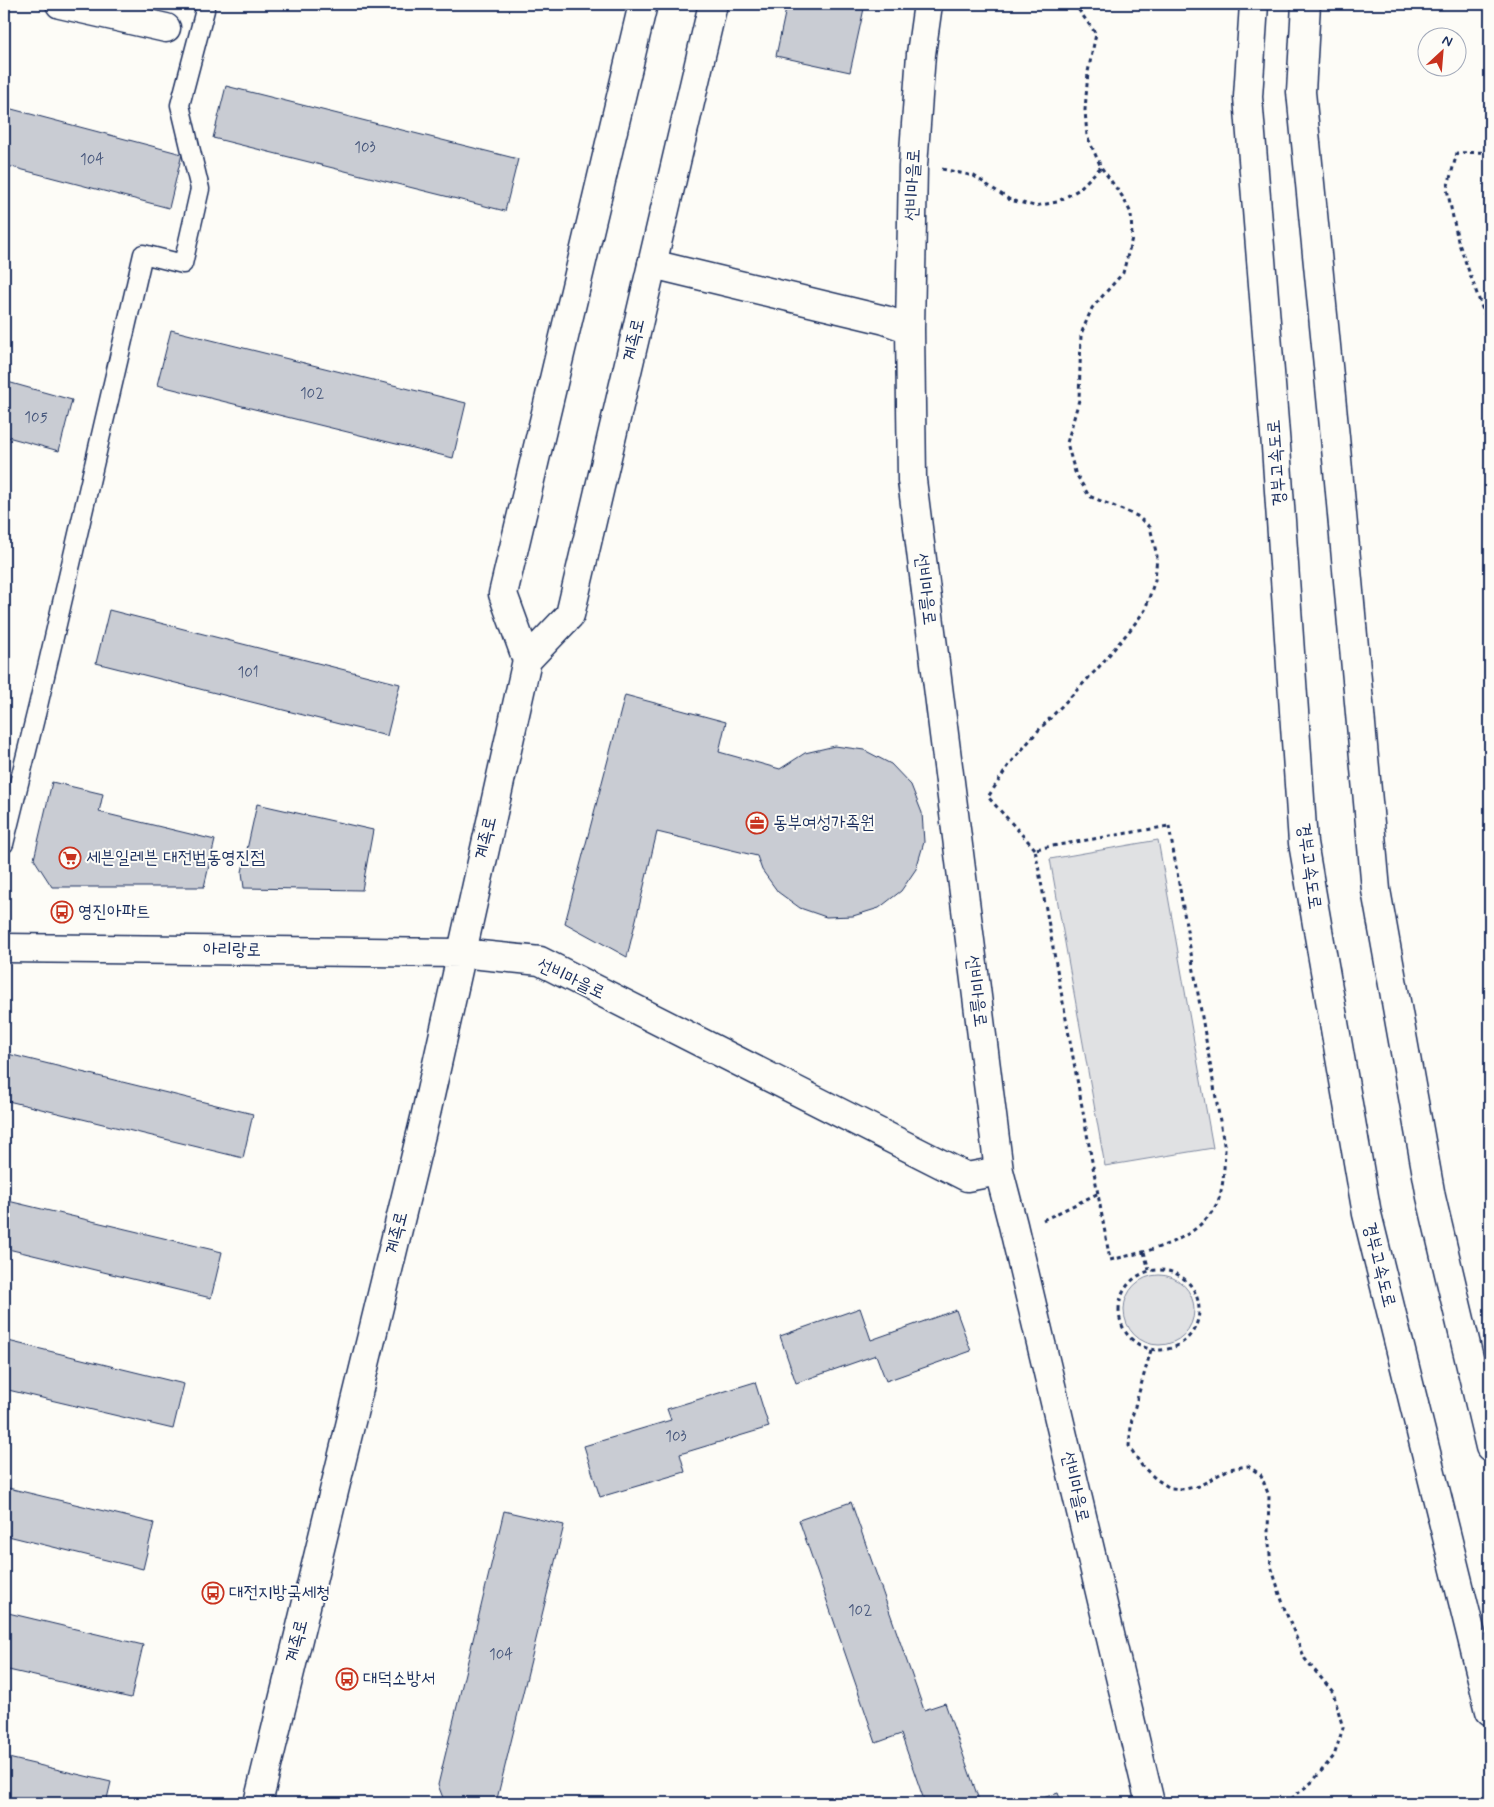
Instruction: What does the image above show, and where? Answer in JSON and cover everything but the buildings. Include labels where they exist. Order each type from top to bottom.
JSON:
[{"type":"main road","points":[[60,4],[166,28]]},
{"type":"main road","points":[[527,660],[503,594],[643,4]]},
{"type":"main road","name":"계족로","points":[[258,1803],[425,1118],[460,953],[527,660],[570,615],[713,4]]},
{"type":"main road","name":"선비마을로","points":[[928,4],[921,54],[913,166],[910,329],[912,480],[999,1172],[1150,1803]]},
{"type":"main road","name":"경부고속도로","points":[[1254,4],[1248,97],[1277,457],[1303,843],[1367,1214],[1490,1711]]},
{"type":"main road","points":[[1306,4],[1301,92],[1335,437],[1376,890],[1431,1197],[1490,1447]]},
{"type":"main road","points":[[652,264],[885,320],[910,329]]},
{"type":"main road","name":"아리랑로","points":[[4,948],[460,953]]},
{"type":"main road","name":"선비마을로","points":[[460,953],[540,961],[967,1177],[999,1172]]},
{"type":"lane","points":[[4,844],[143,254],[183,264],[200,189],[180,104],[205,10]]},
{"type":"path","points":[[1035,849],[1169,826],[1225,1150],[1223,1181],[1216,1206],[1203,1223],[1185,1237],[1144,1252],[1110,1260],[1035,849],[988,797],[1009,764],[1098,668],[1130,630],[1145,610],[1155,580],[1157,556],[1150,527],[1137,516],[1089,496],[1076,472],[1067,443],[1079,400],[1081,334],[1092,308],[1123,273],[1132,238],[1131,213],[1122,196],[1101,166],[1087,136],[1085,110],[1088,72],[1096,34],[1078,9],[1078,4]]},
{"type":"path","points":[[1490,152],[1457,153],[1447,189],[1458,241],[1490,330]]},
{"type":"path","points":[[940,168],[974,176],[1010,200],[1035,206],[1057,202],[1078,190],[1101,166]]},
{"type":"path","points":[[1038,1222],[1099,1193]]},
{"type":"path","points":[[1144,1252],[1149,1270]]},
{"type":"path","points":[[1149,1270],[1164,1270],[1179,1274],[1190,1284],[1197,1298],[1200,1312],[1196,1327],[1188,1339],[1175,1348],[1160,1351],[1151,1350],[1132,1342],[1123,1330],[1118,1316],[1119,1301],[1125,1287],[1136,1276],[1149,1270]]},
{"type":"path","points":[[1151,1350],[1132,1417],[1130,1446],[1142,1466],[1156,1479],[1170,1488],[1185,1490],[1199,1486],[1229,1469],[1248,1466],[1261,1475],[1269,1496],[1268,1533],[1271,1566],[1285,1610],[1305,1659],[1333,1692],[1343,1728],[1334,1756],[1312,1782],[1286,1803]]},
{"type":"shaded area","points":[[1158,840],[1213,1148],[1105,1166],[1050,859]]},
{"type":"shaded area","points":[[1166,1275],[1179,1281],[1188,1290],[1192,1296],[1194,1310],[1192,1324],[1184,1335],[1173,1343],[1152,1345],[1145,1343],[1134,1335],[1126,1324],[1124,1303],[1126,1296],[1134,1285],[1145,1277]]},
{"type":"place","name":"동부여성가족원","points":[[757,823]]},
{"type":"place","name":"세븐일레븐 대전법동영진점","points":[[70,858]]},
{"type":"place","name":"영진아파트","points":[[62,912]]},
{"type":"place","name":"대전지방국세청","points":[[213,1593]]},
{"type":"place","name":"대덕소방서","points":[[347,1679]]}]
